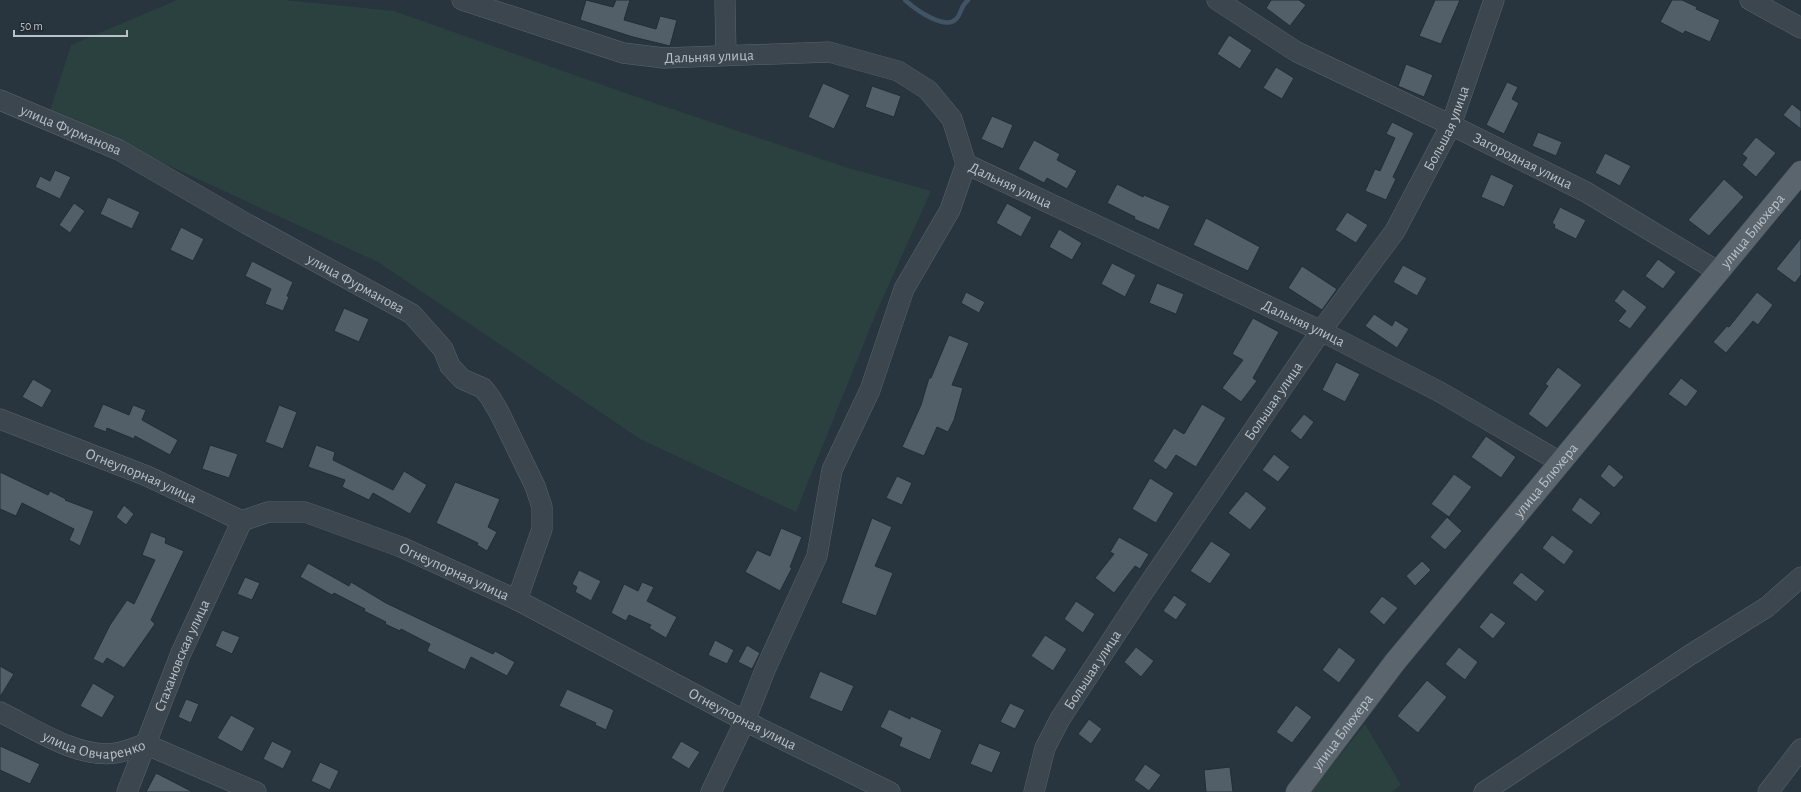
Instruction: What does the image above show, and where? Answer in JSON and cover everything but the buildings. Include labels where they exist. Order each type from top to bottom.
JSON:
[{"type":"main road","name":"улица Блюхера","points":[[1297,792],[1395,662],[1801,172]]},
{"type":"street","name":"Дальняя улица","points":[[462,0],[623,53],[664,58],[830,52],[898,71],[928,90],[952,119],[966,164],[1322,331],[1440,392],[1560,462]]},
{"type":"street","points":[[726,0],[726,55]]},
{"type":"street","name":"Загородная улица","points":[[1217,0],[1297,52],[1452,125],[1586,192],[1719,272]]},
{"type":"street","name":"Большая улица","points":[[1034,792],[1044,748],[1060,719],[1142,594],[1322,331],[1395,231],[1452,125],[1494,0]]},
{"type":"street","points":[[1750,0],[1801,28]]},
{"type":"street","name":"улица Фурманова","points":[[0,100],[119,150],[247,224],[412,314],[443,349],[450,366],[462,379],[483,388],[490,397],[499,412],[535,486],[542,507],[542,529],[517,600]]},
{"type":"street","points":[[711,792],[745,721],[765,670],[817,556],[832,470],[870,390],[904,290],[950,210],[966,164]]},
{"type":"street","name":"Огнеупорная улица","points":[[0,419],[147,476],[242,521],[268,512],[305,512],[401,547],[517,600],[745,721],[890,792]]},
{"type":"street","name":"Стахановская улица","points":[[127,792],[181,653],[242,521]]},
{"type":"street","points":[[1484,792],[1650,681],[1767,607],[1801,576]]},
{"type":"street","name":"улица Овчаренко","points":[[0,712],[80,751],[97,754],[116,753],[145,744],[256,792]]},
{"type":"street","points":[[1768,792],[1801,749]]},
{"type":"green space","points":[[177,0],[284,0],[394,11],[631,95],[845,167],[931,191],[877,311],[796,512],[640,439],[378,262],[50,111],[71,45]]},
{"type":"green space","points":[[1365,724],[1401,785],[1392,792],[1310,792]]},
{"type":"waterway","points":[[905,0],[931,18],[946,22],[952,22],[957,18],[963,5],[968,0]]}]
